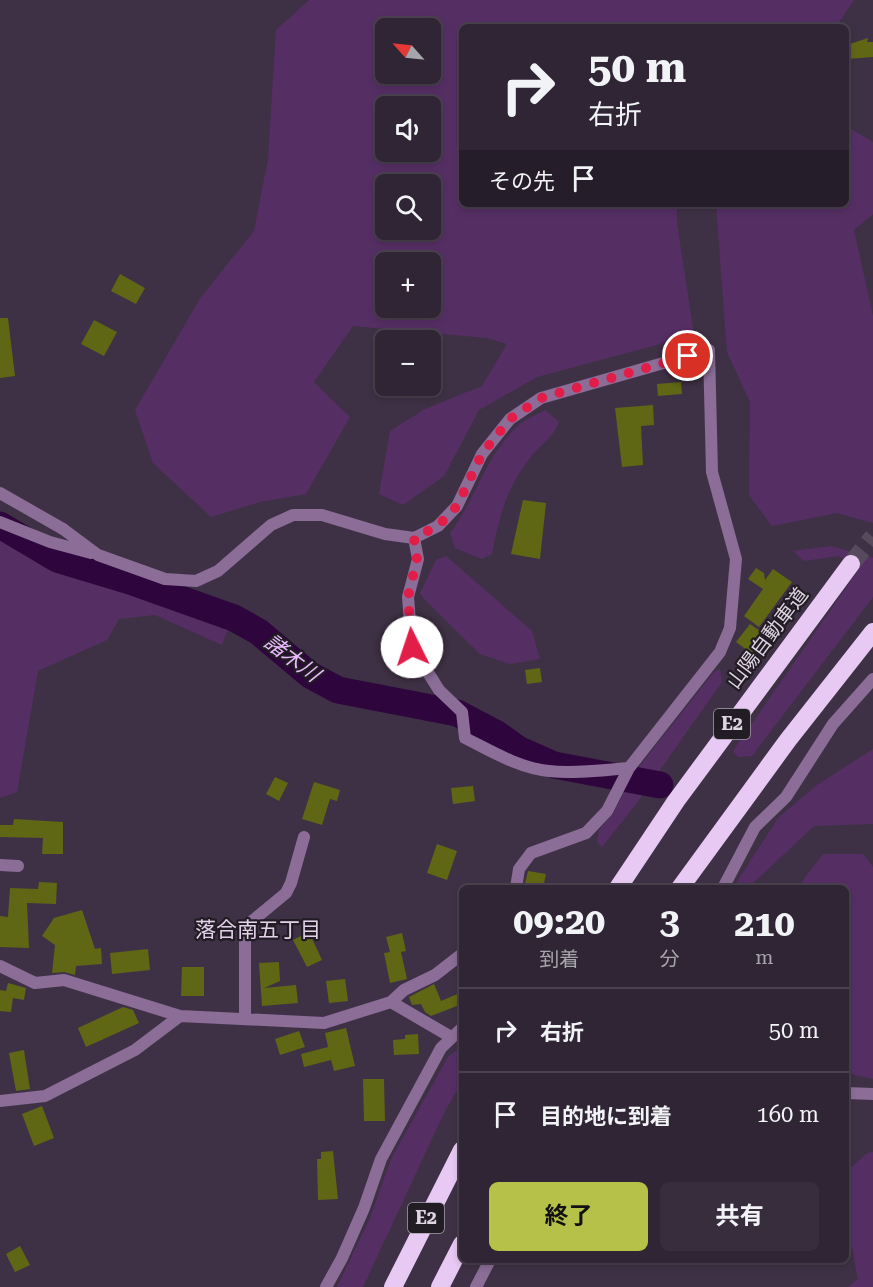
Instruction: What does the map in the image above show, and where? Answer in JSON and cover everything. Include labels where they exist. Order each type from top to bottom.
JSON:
[{"type":"highway","name":"山陽自動車道","points":[[620,885],[676,801],[851,564]]},
{"type":"highway","points":[[682,885],[788,740],[873,632]]},
{"type":"highway","name":"E2","points":[[393,1287],[459,1156]]},
{"type":"highway","name":"E2","points":[[440,1287],[459,1250]]},
{"type":"street","points":[[0,522],[50,542],[98,555],[165,579],[196,581],[218,572],[271,525],[293,515],[322,515],[385,534],[414,538],[438,526],[457,506],[482,454],[510,419],[541,398],[708,350],[712,472],[736,559],[730,628],[720,652],[629,768],[607,811],[586,833],[531,853],[519,868],[516,885]]},
{"type":"street","points":[[0,493],[63,529],[98,555]]},
{"type":"street","points":[[414,538],[417,559],[408,597],[412,647],[422,667],[439,690],[462,712],[465,738],[513,762],[547,771],[629,768]]},
{"type":"street","points":[[725,885],[755,827],[786,797],[833,724],[873,679]]},
{"type":"street","points":[[245,1018],[245,927],[286,893],[304,837]]},
{"type":"street","points":[[0,865],[18,866]]},
{"type":"street","points":[[0,966],[35,983],[64,980],[180,1016],[245,1018],[298,1024],[324,1023],[391,1002],[404,990],[435,975],[459,956]]},
{"type":"street","points":[[391,1002],[451,1037]]},
{"type":"street","points":[[0,1101],[45,1096],[135,1050],[180,1016]]},
{"type":"street","points":[[326,1287],[355,1228],[381,1159],[441,1048],[459,1030]]},
{"type":"street","points":[[849,1093],[873,1094]]},
{"type":"street","points":[[476,1287],[488,1263]]},
{"type":"shaded area","points":[[309,0],[854,0],[838,24],[459,24],[459,207],[677,207],[677,223],[694,335],[537,377],[479,410],[444,476],[403,505],[379,494],[390,431],[425,409],[482,386],[507,344],[487,338],[441,334],[441,330],[398,330],[353,326],[314,382],[350,417],[306,494],[260,502],[211,517],[153,463],[135,410],[201,297],[254,231],[268,159],[276,30]]},
{"type":"shaded area","points":[[849,128],[873,142],[873,214],[854,230],[873,316],[873,523],[837,513],[772,526],[749,495],[750,402],[727,352],[716,207],[849,207]]},
{"type":"shaded area","points":[[545,410],[559,422],[550,437],[529,459],[514,482],[501,515],[492,554],[482,559],[455,548],[450,533],[499,448],[520,424]]},
{"type":"shaded area","points":[[0,537],[37,553],[80,578],[213,603],[229,626],[222,645],[155,615],[119,619],[107,640],[38,671],[17,792],[0,798]]},
{"type":"shaded area","points":[[831,546],[873,558],[873,597],[752,756],[738,757],[733,751],[859,569],[839,556],[804,561],[793,551]]},
{"type":"shaded area","points":[[446,556],[532,631],[540,659],[510,664],[480,654],[426,601],[420,593],[436,560]]},
{"type":"shaded area","points":[[720,669],[722,682],[636,804],[602,847],[597,842],[599,830],[612,815],[635,772],[714,672]]},
{"type":"shaded area","points":[[873,749],[873,824],[814,826],[751,885],[735,885],[778,818],[817,785]]},
{"type":"shaded area","points":[[823,854],[863,854],[873,867],[873,1079],[849,1074],[849,885],[799,885]]},
{"type":"shaded area","points":[[459,1048],[459,1087],[445,1111],[363,1287],[337,1287],[370,1218],[391,1159],[448,1057]]},
{"type":"shaded area","points":[[873,1152],[873,1287],[848,1287],[858,1279],[852,1248],[849,1247],[849,1169],[867,1153]]},
{"type":"building","points":[[868,38],[867,42],[873,42],[873,57],[849,59],[849,44]]},
{"type":"building","points":[[120,274],[145,288],[136,304],[111,291]]},
{"type":"building","points":[[0,318],[8,318],[15,376],[0,378]]},
{"type":"building","points":[[94,320],[117,332],[104,356],[81,344]]},
{"type":"building","points":[[681,382],[682,394],[658,396],[657,384]]},
{"type":"building","points":[[653,405],[654,425],[641,426],[643,465],[622,467],[615,408]]},
{"type":"building","points":[[523,500],[546,503],[540,559],[511,554]]},
{"type":"building","points":[[756,568],[764,573],[765,580],[773,569],[792,582],[759,627],[744,616],[763,589],[748,579]]},
{"type":"building","points":[[750,624],[766,635],[752,654],[736,642]]},
{"type":"building","points":[[540,668],[542,682],[527,684],[525,670]]},
{"type":"building","points":[[275,777],[288,783],[279,801],[266,794]]},
{"type":"building","points":[[314,782],[340,790],[337,801],[330,799],[322,825],[302,819]]},
{"type":"building","points":[[473,786],[475,801],[453,804],[451,788]]},
{"type":"building","points":[[14,819],[63,822],[63,854],[42,854],[43,838],[0,837],[0,825],[13,825]]},
{"type":"building","points":[[437,844],[457,851],[447,880],[427,873]]},
{"type":"building","points":[[528,871],[546,874],[544,885],[525,885]]},
{"type":"building","points":[[39,882],[57,883],[56,904],[27,903],[29,948],[0,947],[0,916],[8,917],[10,888],[38,889]]},
{"type":"building","points":[[82,910],[95,949],[101,948],[102,964],[76,966],[75,975],[64,972],[52,973],[55,945],[42,936],[54,918]]},
{"type":"building","points":[[309,932],[322,960],[307,967],[293,940]]},
{"type":"building","points":[[402,933],[406,951],[401,952],[407,979],[390,983],[384,953],[390,952],[386,937]]},
{"type":"building","points":[[148,949],[150,970],[112,974],[110,953]]},
{"type":"building","points":[[279,962],[280,981],[264,988],[296,985],[298,1003],[262,1006],[259,963]]},
{"type":"building","points":[[182,967],[204,967],[204,996],[181,996]]},
{"type":"building","points":[[345,979],[348,1001],[329,1003],[326,981]]},
{"type":"building","points":[[8,983],[26,988],[24,1000],[13,998],[11,1012],[0,1011],[0,990],[6,991]]},
{"type":"building","points":[[434,984],[441,1001],[459,993],[459,1005],[431,1016],[425,1012],[421,1004],[412,1005],[409,997]]},
{"type":"building","points":[[123,1007],[133,1010],[139,1023],[86,1047],[78,1028]]},
{"type":"building","points":[[346,1028],[355,1066],[334,1071],[331,1060],[304,1067],[301,1054],[328,1047],[325,1033]]},
{"type":"building","points":[[299,1031],[305,1047],[280,1055],[275,1039]]},
{"type":"building","points":[[418,1034],[419,1054],[394,1055],[393,1040],[405,1039],[405,1035]]},
{"type":"building","points":[[24,1050],[30,1089],[16,1091],[9,1053]]},
{"type":"building","points":[[363,1079],[384,1079],[385,1121],[364,1121]]},
{"type":"building","points":[[42,1106],[54,1138],[34,1146],[22,1114]]},
{"type":"building","points":[[333,1151],[338,1199],[318,1200],[317,1159],[321,1159],[321,1152]]},
{"type":"building","points":[[20,1246],[30,1265],[15,1272],[6,1254]]},
{"type":"waterway","name":"諸木川","points":[[0,525],[57,559],[130,581],[234,618],[259,632],[310,675],[338,690],[457,713],[497,734],[518,749],[554,765],[660,785]]},
{"type":"tunnel","points":[[851,564],[873,537]]},
{"type":"district","name":"落合南五丁目","points":[[258,930]]},
{"type":"route","points":[[412,647],[408,597],[417,559],[414,538],[438,526],[457,506],[482,454],[510,419],[541,398],[688,356]]}]
